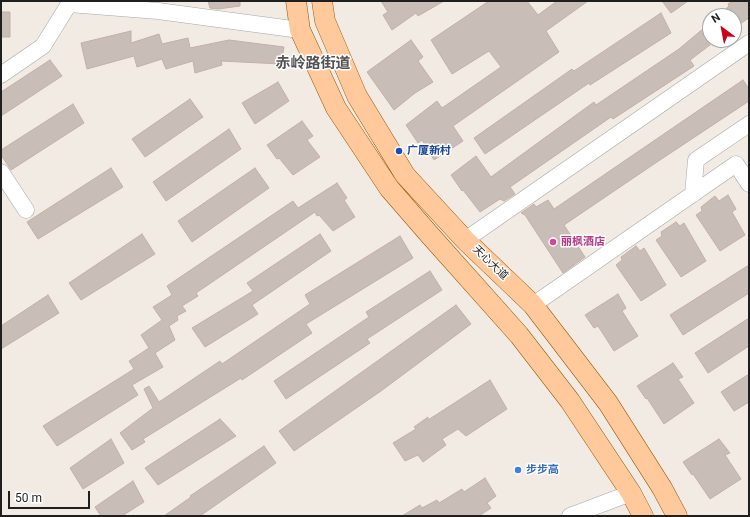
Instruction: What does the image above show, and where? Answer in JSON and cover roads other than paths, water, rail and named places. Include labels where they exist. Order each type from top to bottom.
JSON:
[{"type":"main road","points":[[296,1],[300,30],[336,108],[389,188],[519,335],[570,402],[631,493],[643,516]]},
{"type":"main road","name":"天心大道","points":[[322,1],[325,20],[357,96],[405,175],[465,240],[533,305],[608,403],[662,488],[677,516]]},
{"type":"street","points":[[1,76],[43,46],[69,4],[154,6],[300,30]]},
{"type":"street","points":[[465,240],[749,43]]},
{"type":"street","points":[[692,194],[696,160],[749,124]]},
{"type":"street","points":[[533,305],[736,164],[749,184]]},
{"type":"street","points":[[1,172],[26,210]]},
{"type":"street","points":[[570,516],[631,493]]},
{"type":"place","name":"广厦新村","points":[[399,151]]},
{"type":"place","name":"丽枫酒店","points":[[553,242]]},
{"type":"place","name":"步步高","points":[[518,470]]},
{"type":"district","name":"赤岭路街道","points":[[313,64]]}]
